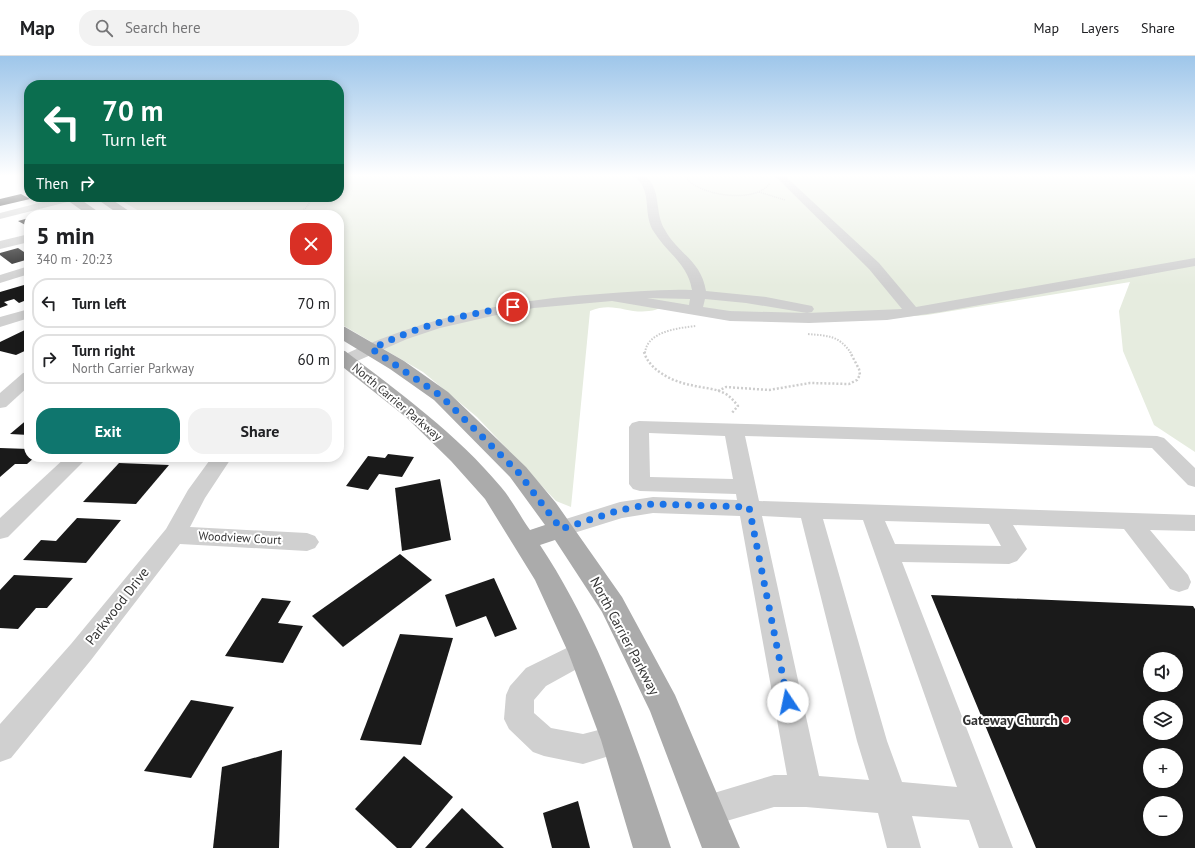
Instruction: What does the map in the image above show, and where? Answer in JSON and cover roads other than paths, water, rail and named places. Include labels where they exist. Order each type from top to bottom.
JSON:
[{"type":"main road","name":"North Carrier Parkway","points":[[344,334],[372,349],[441,396],[518,472],[561,529],[612,605],[664,706],[721,848]]},
{"type":"main road","name":"North Carrier Parkway","points":[[344,362],[414,414],[459,456],[492,493],[524,541],[546,576],[583,652],[618,740],[652,848]]},
{"type":"main road","points":[[524,541],[561,529]]},
{"type":"street","points":[[0,216],[12,213]]},
{"type":"street","points":[[653,213],[654,221],[660,232],[691,267],[698,281],[700,295],[697,318]]},
{"type":"street","points":[[814,213],[874,266],[912,311]]},
{"type":"street","points":[[0,245],[24,239]]},
{"type":"street","points":[[612,297],[697,318],[887,315],[1195,262]]},
{"type":"street","points":[[0,279],[24,272]]},
{"type":"street","points":[[344,359],[372,349],[422,327],[484,311],[572,300],[642,294],[738,297],[844,316]]},
{"type":"street","points":[[0,322],[24,315]]},
{"type":"street","points":[[0,403],[24,381]]},
{"type":"street","points":[[1195,480],[1157,442],[639,427],[640,484],[747,497],[810,510],[1195,523]]},
{"type":"street","points":[[731,430],[747,497],[806,792]]},
{"type":"street","points":[[0,531],[73,462]]},
{"type":"street","name":"Parkwood Drive","points":[[0,747],[81,652],[174,535],[196,495],[219,462]]},
{"type":"street","points":[[561,529],[620,510],[652,504],[747,497]]},
{"type":"street","points":[[810,510],[872,741],[891,798],[904,848]]},
{"type":"street","points":[[871,512],[996,848]]},
{"type":"street","points":[[886,553],[1009,555],[1015,549],[996,516]]},
{"type":"street","points":[[1130,521],[1179,582]]},
{"type":"street","name":"Woodview Court","points":[[174,535],[307,542]]},
{"type":"street","points":[[583,652],[536,677],[520,695],[519,719],[544,741],[584,749],[618,740]]},
{"type":"street","points":[[706,811],[774,791],[980,805]]},
{"type":"place","name":"Gateway Church","points":[[1066,720]]}]
